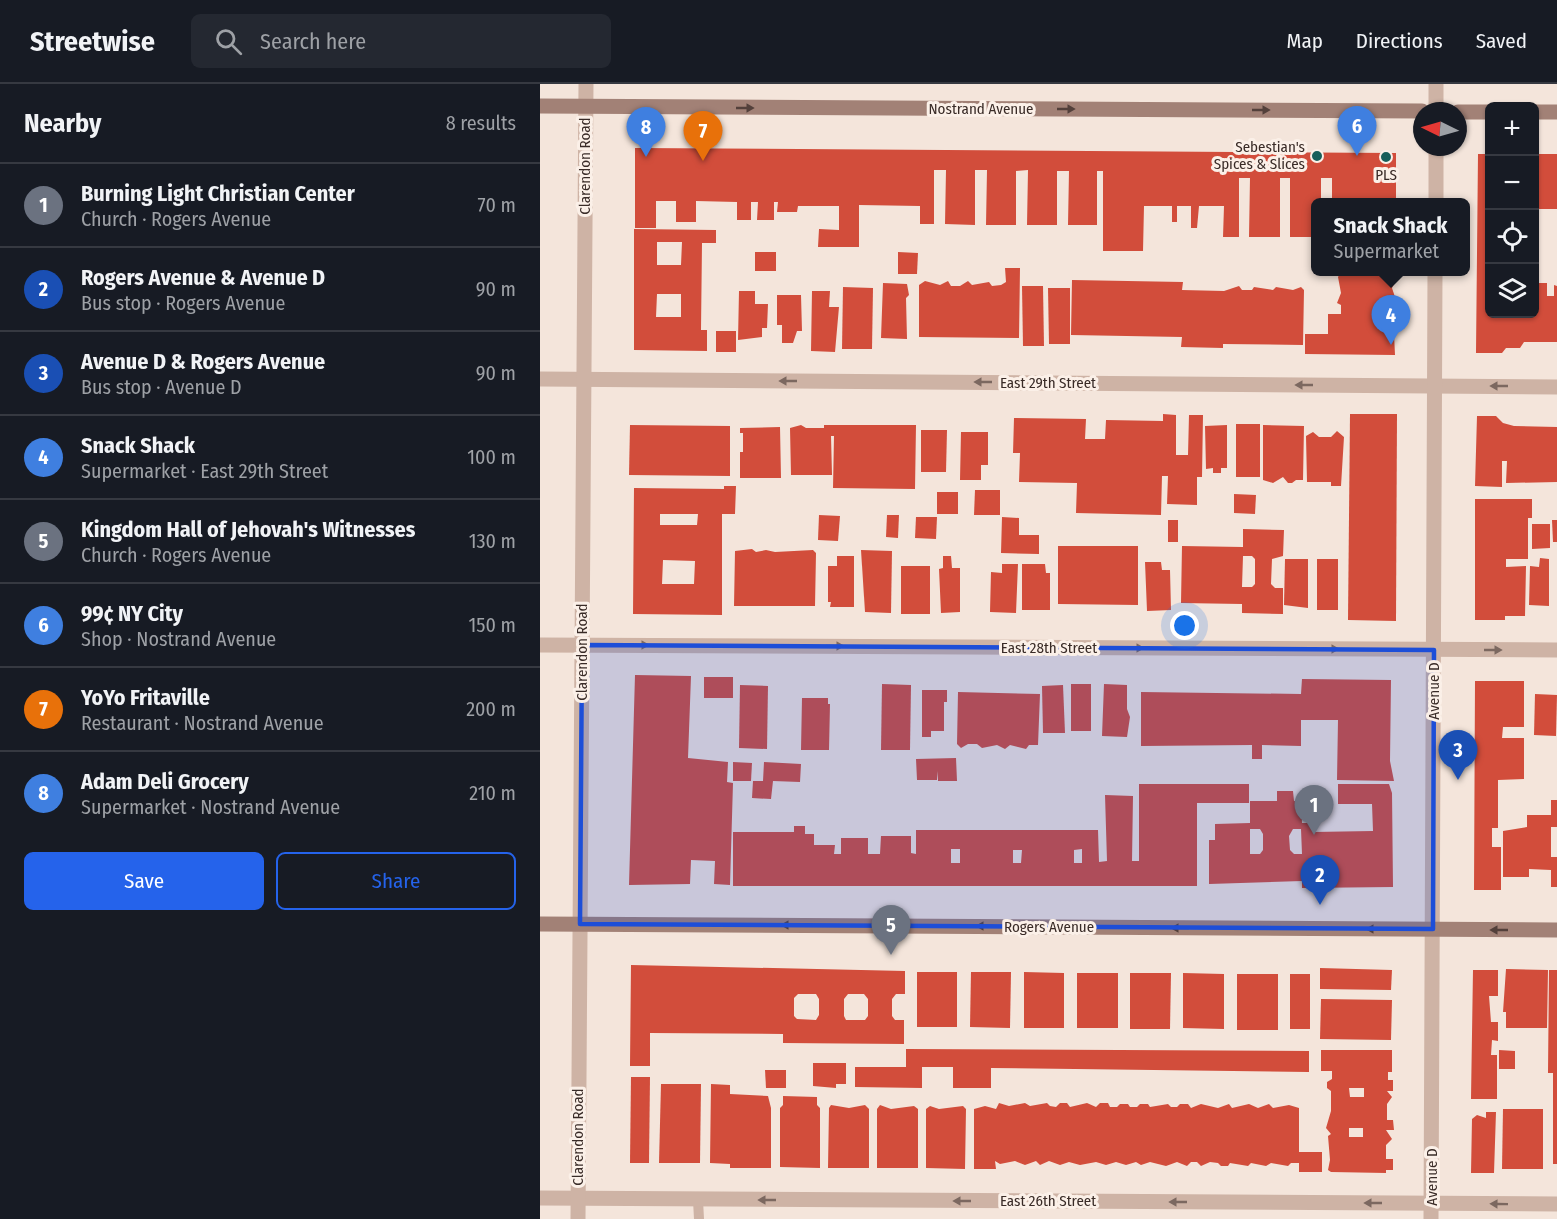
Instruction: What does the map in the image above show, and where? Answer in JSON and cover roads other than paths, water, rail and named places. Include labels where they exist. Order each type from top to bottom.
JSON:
[{"type":"main road","name":"Nostrand Avenue","points":[[540,106],[1413,111]]},
{"type":"main road","points":[[1467,112],[1485,112]]},
{"type":"main road","points":[[1539,112],[1557,112]]},
{"type":"main road","name":"Rogers Avenue","points":[[540,924],[1557,930]]},
{"type":"street","name":"Clarendon Road","points":[[578,1219],[586,84]]},
{"type":"street","points":[[1436,84],[1436,102]]},
{"type":"street","points":[[1436,156],[1436,198]]},
{"type":"street","name":"Avenue D","points":[[1431,1219],[1436,276]]},
{"type":"street","name":"East 29th Street","points":[[540,379],[1557,387]]},
{"type":"street","name":"East 28th Street","points":[[540,645],[1557,650]]},
{"type":"street","name":"East 26th Street","points":[[540,1197],[698,1200],[1557,1204]]},
{"type":"lane","points":[[698,1200],[699,1219]]},
{"type":"place","name":"Sebestian's Spices & Slices","points":[[1317,156]]},
{"type":"place","name":"99¢ NY City","points":[[1357,156]]},
{"type":"place","name":"Adam Deli Grocery","points":[[646,157]]},
{"type":"place","name":"PLS","points":[[1386,157]]},
{"type":"place","name":"YoYo Fritaville","points":[[703,161]]},
{"type":"place","name":"Snack Shack","points":[[1391,345]]},
{"type":"place","name":"Avenue D & Rogers Avenue","points":[[1458,780]]},
{"type":"place","name":"Burning Light Christian Center","points":[[1314,835]]},
{"type":"place","name":"Rogers Avenue & Avenue D","points":[[1320,905]]},
{"type":"place","name":"Kingdom Hall of Jehovah's Witnesses","points":[[891,955]]}]
